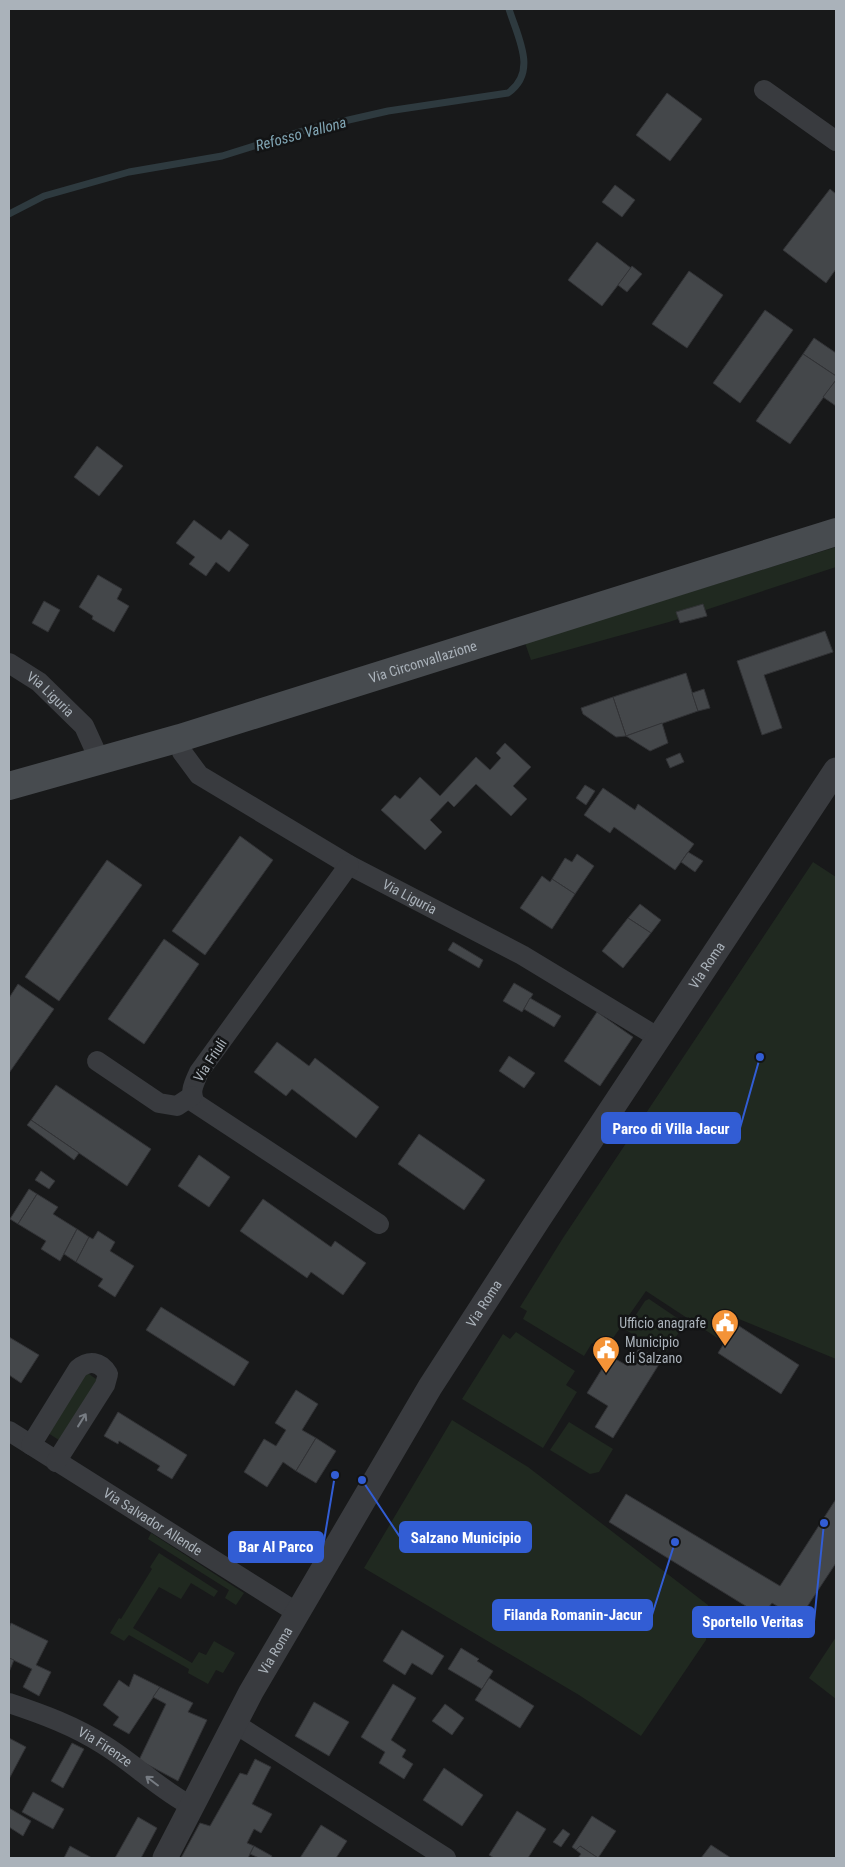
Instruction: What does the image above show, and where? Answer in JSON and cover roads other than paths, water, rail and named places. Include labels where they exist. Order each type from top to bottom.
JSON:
[{"type":"main road","name":"Via Circonvallazione","points":[[9,786],[99,759],[180,738],[836,532]]},
{"type":"street","points":[[764,90],[836,141]]},
{"type":"street","name":"Via Liguria","points":[[9,663],[39,682],[84,726],[99,759]]},
{"type":"street","name":"Via Liguria","points":[[180,738],[182,752],[199,775],[349,865],[522,955],[659,1038]]},
{"type":"street","name":"Via Roma","points":[[165,1858],[193,1807],[234,1723],[296,1612],[430,1387],[836,770]]},
{"type":"street","name":"Via Friuli","points":[[349,865],[199,1072],[192,1088],[192,1096],[195,1103],[379,1224]]},
{"type":"street","points":[[97,1061],[159,1103],[177,1106],[192,1096]]},
{"type":"street","points":[[31,1445],[78,1369],[86,1362],[93,1362],[105,1369],[108,1374],[105,1385],[56,1462]]},
{"type":"street","name":"Via Salvador Allende","points":[[9,1431],[296,1612]]},
{"type":"street","name":"Via Firenze","points":[[9,1702],[50,1717],[104,1745],[160,1787],[193,1807]]},
{"type":"street","points":[[234,1723],[446,1858]]},
{"type":"waterway","name":"Refosso Vallona","points":[[9,214],[44,196],[129,172],[222,156],[309,129],[388,111],[508,93],[517,85],[524,65],[521,43],[509,9]]},
{"type":"place","name":"Parco di Villa Jacur","points":[[760,1057]]},
{"type":"place","name":"Ufficio anagrafe","points":[[725,1347]]},
{"type":"place","name":"Municipio di Salzano","points":[[606,1374]]},
{"type":"place","name":"Bar Al Parco","points":[[335,1475]]},
{"type":"place","name":"Salzano Municipio","points":[[362,1480]]},
{"type":"place","name":"Sportello Veritas","points":[[824,1523]]},
{"type":"place","name":"Filanda Romanin-Jacur","points":[[675,1542]]}]
